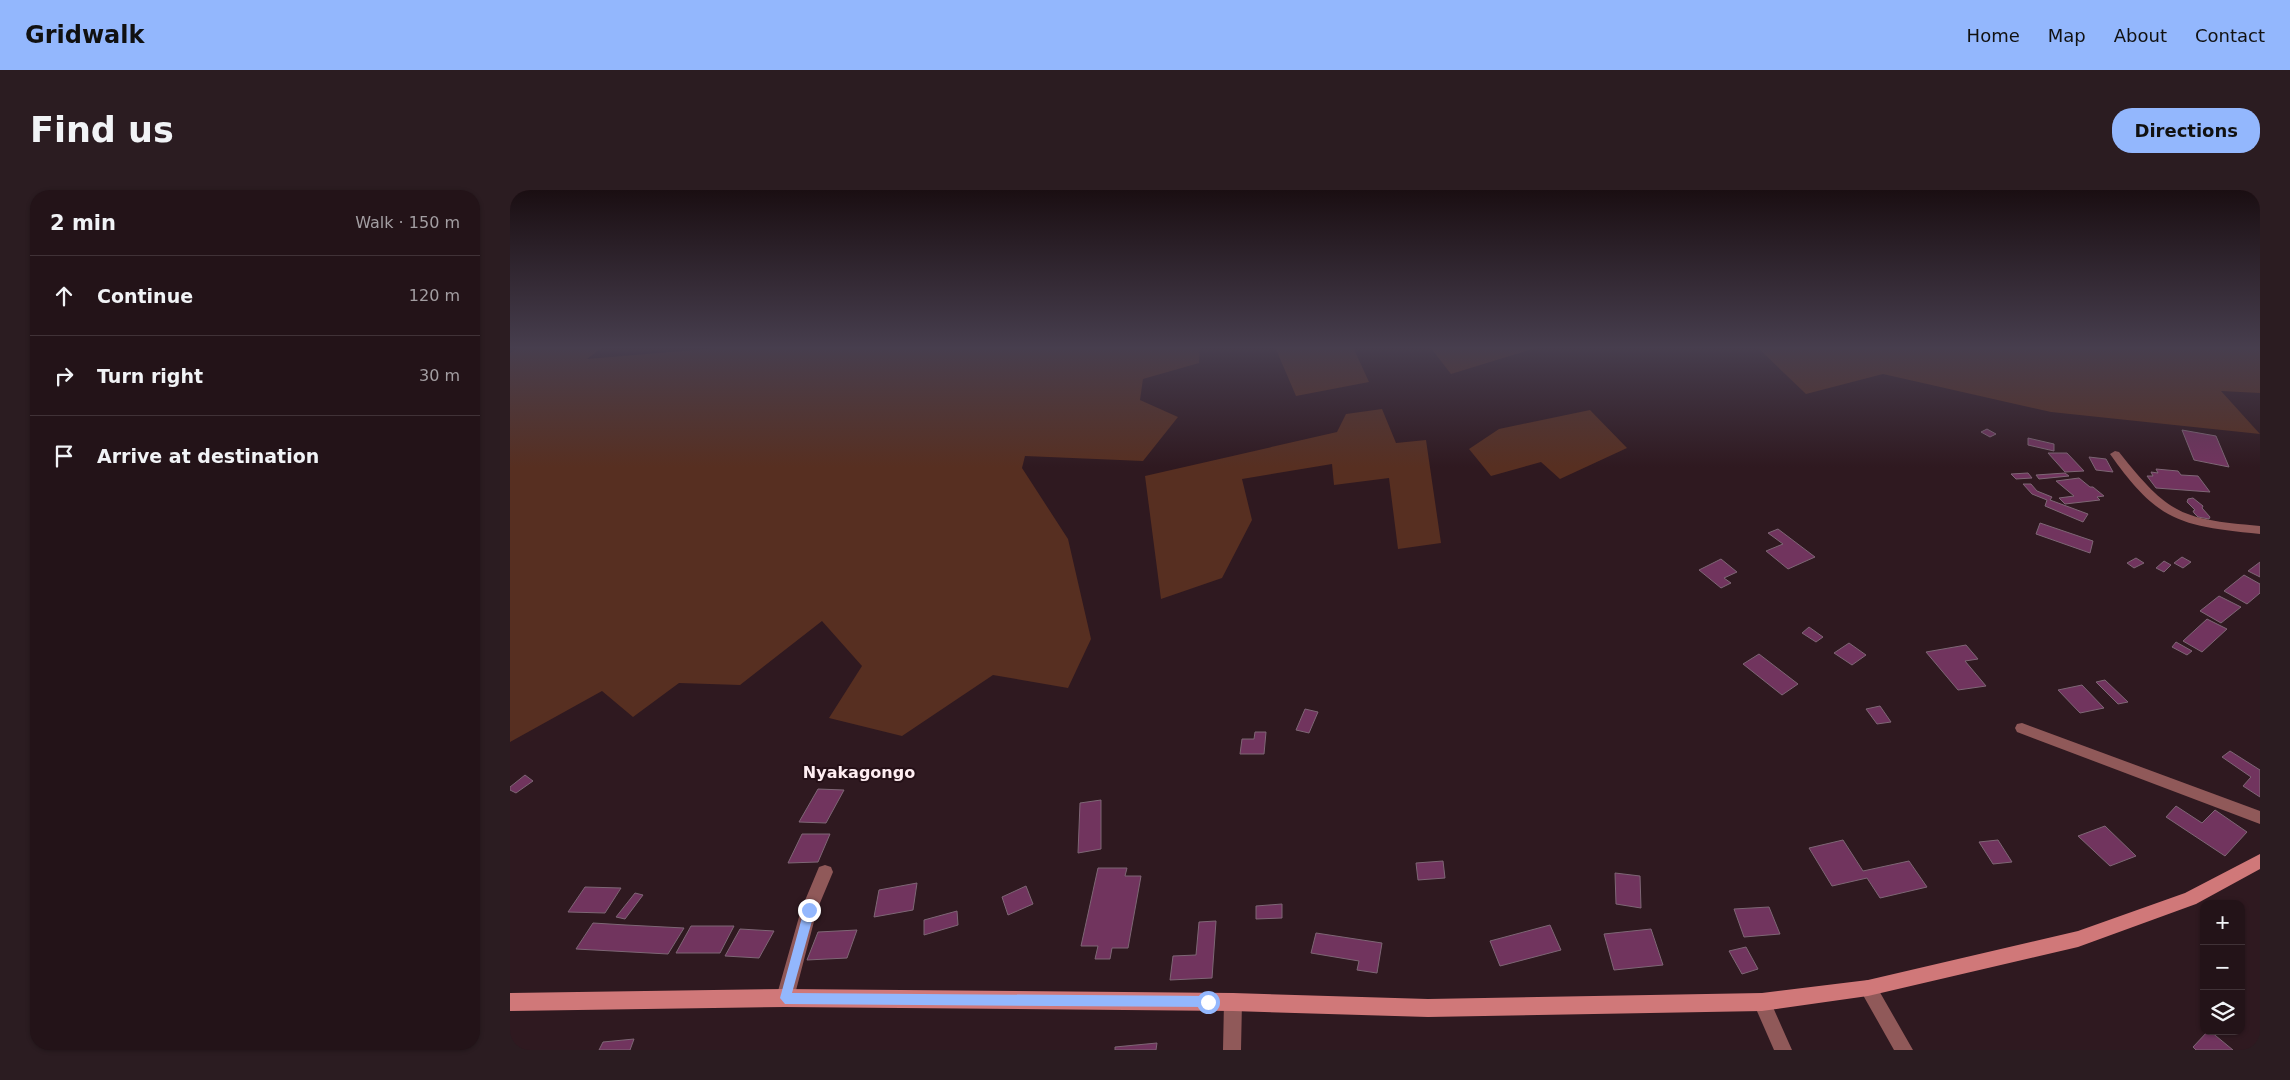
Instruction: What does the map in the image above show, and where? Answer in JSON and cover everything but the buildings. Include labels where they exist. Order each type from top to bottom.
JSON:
[{"type":"street","points":[[2115,454],[2129,472],[2171,513],[2198,522],[2260,530]]},
{"type":"street","points":[[2022,728],[2260,818]]},
{"type":"street","points":[[510,1002],[785,998],[1233,1002],[1428,1008],[1762,1002],[1868,988],[2078,939],[2190,899],[2260,861]]},
{"type":"street","points":[[785,998],[809,910],[824,872]]},
{"type":"street","points":[[1868,988],[1904,1050]]},
{"type":"street","points":[[1232,1050],[1233,1002]]},
{"type":"street","points":[[1762,1002],[1783,1050]]},
{"type":"shaded area","points":[[510,387],[1142,387],[1140,400],[1178,417],[1143,461],[1025,456],[1022,468],[1068,539],[1091,639],[1068,688],[993,675],[902,736],[829,718],[862,666],[822,621],[740,685],[679,683],[633,717],[602,691],[510,742]]},
{"type":"shaded area","points":[[1292,387],[1342,387],[1296,396]]},
{"type":"shaded area","points":[[1799,387],[1832,387],[1806,394]]},
{"type":"shaded area","points":[[1941,387],[2260,387],[2260,393],[2221,391],[2260,434],[2051,412]]},
{"type":"shaded area","points":[[1382,409],[1396,443],[1426,440],[1441,543],[1398,549],[1389,478],[1334,485],[1332,464],[1242,479],[1252,520],[1222,578],[1161,599],[1145,476],[1337,432],[1346,414]]},
{"type":"shaded area","points":[[1590,410],[1627,448],[1560,479],[1541,462],[1491,476],[1469,449],[1499,429]]},
{"type":"district","name":"Nyakagongo","points":[[859,772]]},
{"type":"route","points":[[809,910],[785,998],[1208,1002]]}]
